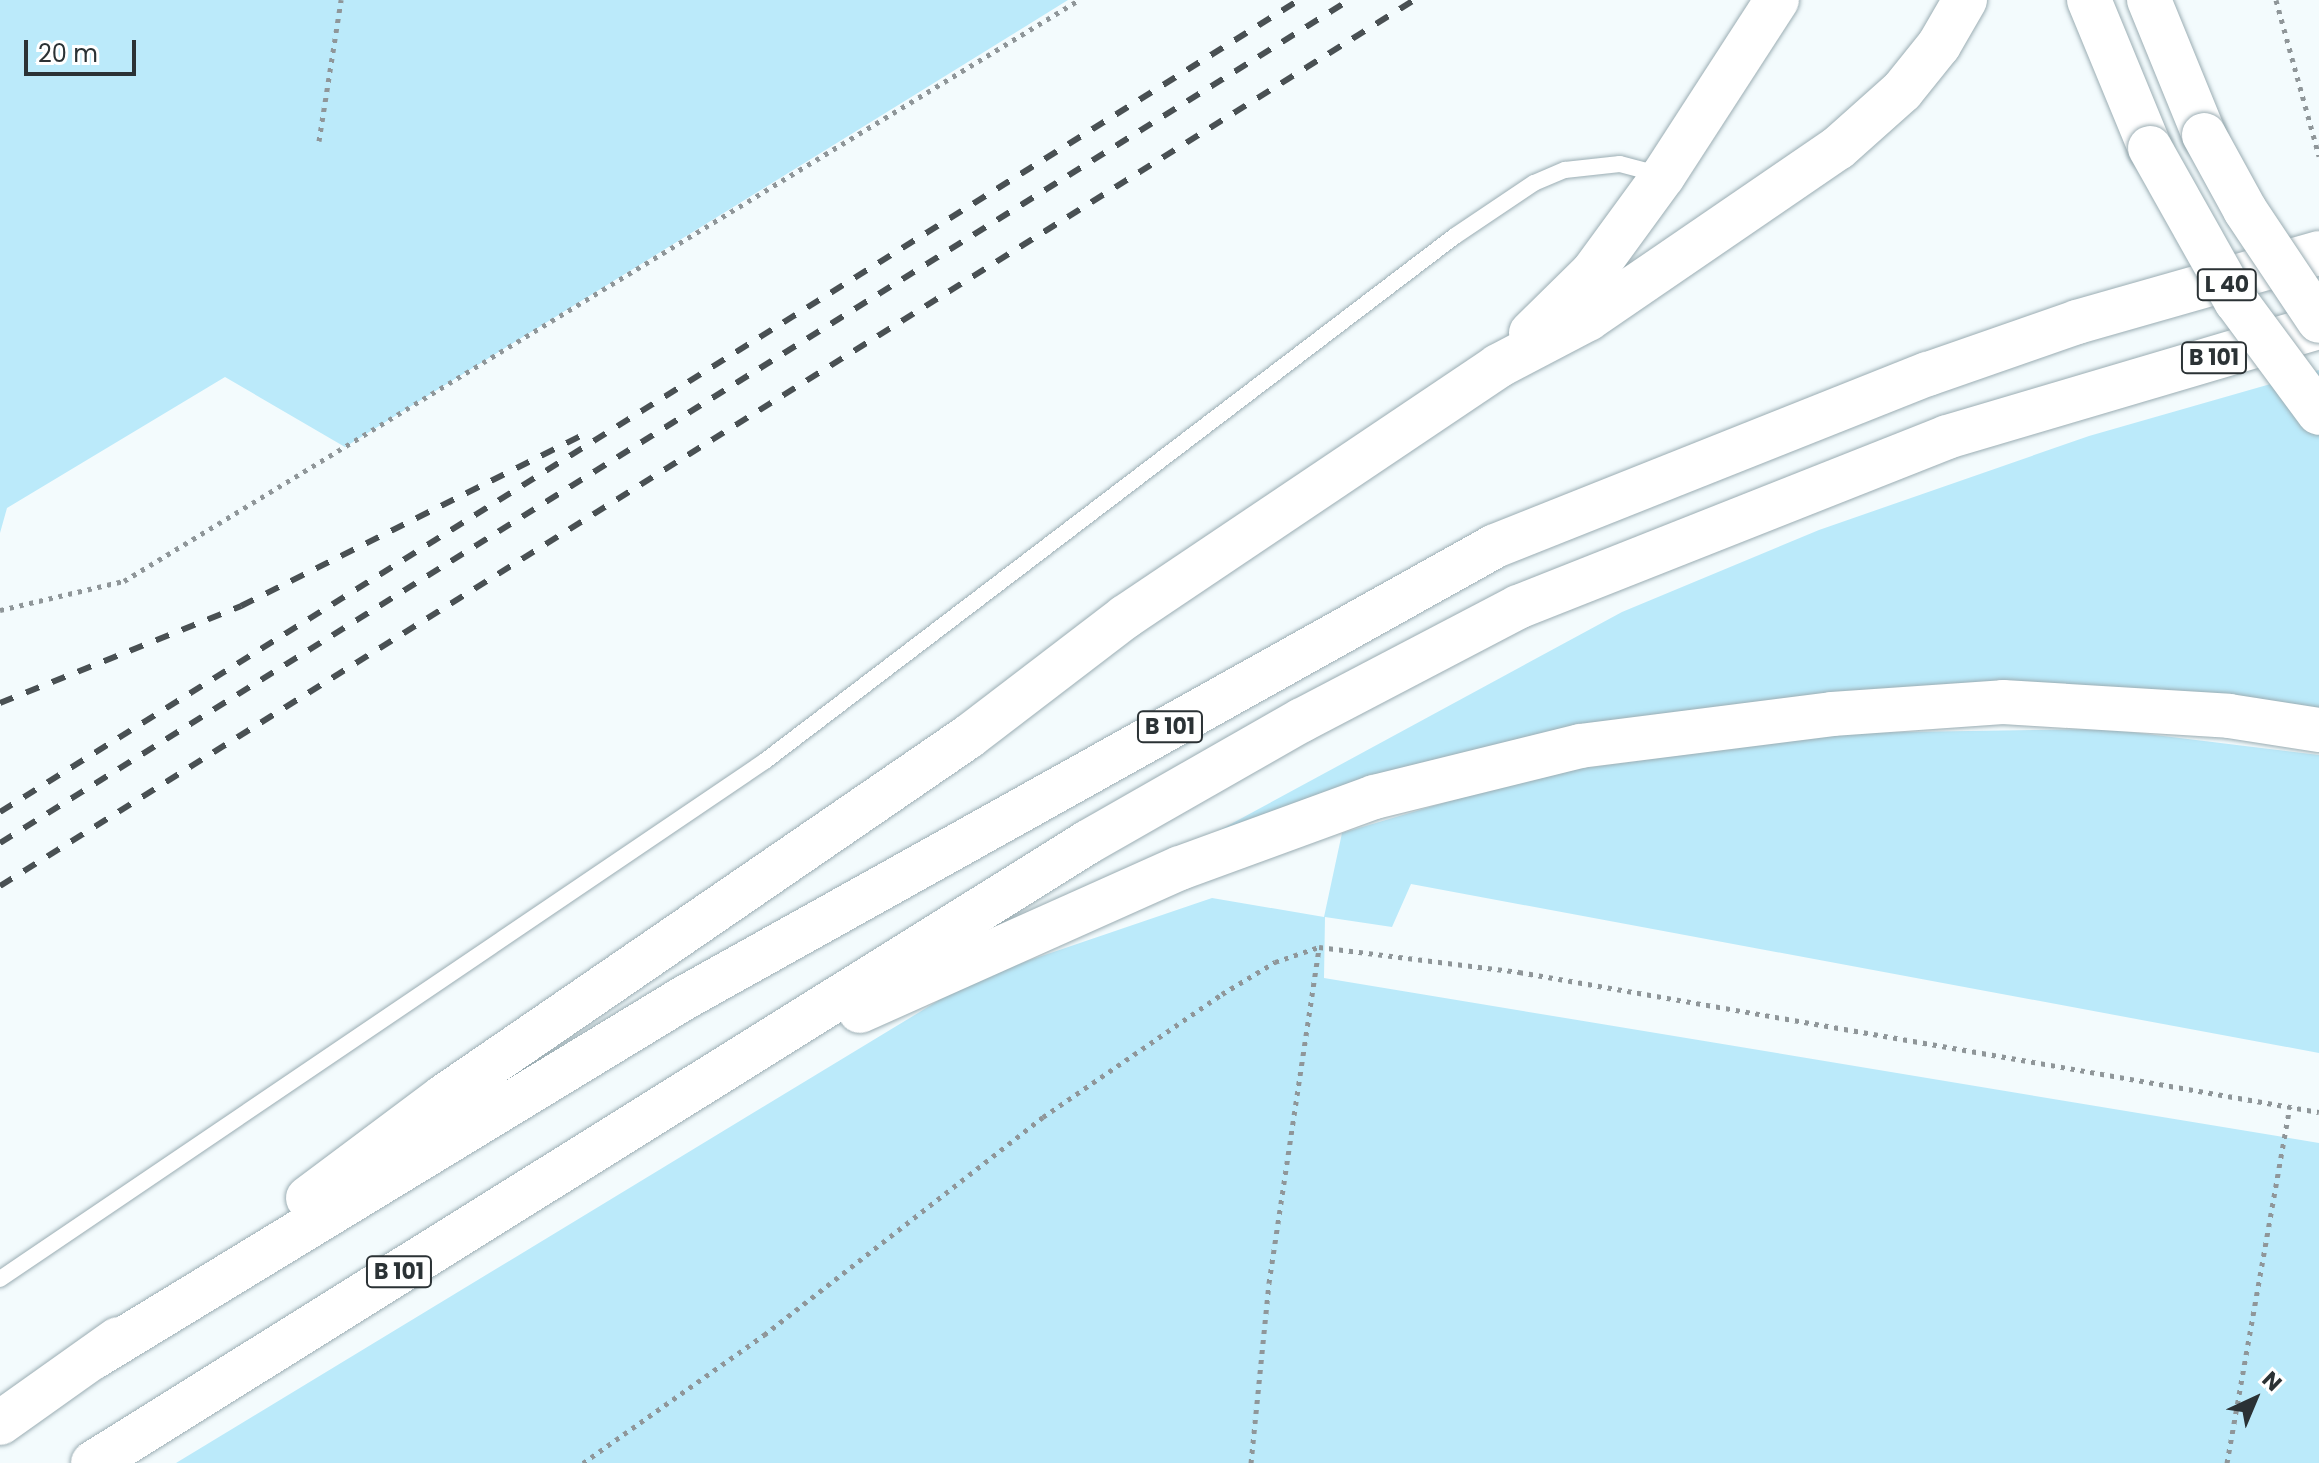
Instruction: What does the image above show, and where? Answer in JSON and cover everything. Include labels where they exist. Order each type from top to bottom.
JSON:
[{"type":"main road","points":[[1498,366],[1593,272],[1663,176],[1777,0]]},
{"type":"main road","points":[[94,1357],[456,1088],[968,737],[1125,617],[1498,366],[1588,319],[1859,132],[1922,68],[1965,0]]},
{"type":"main road","name":"L 40","points":[[2089,0],[2150,148],[2236,301],[2319,413]]},
{"type":"main road","points":[[2149,0],[2204,135],[2245,210],[2319,321]]},
{"type":"main road","name":"B 101","points":[[0,1423],[94,1357],[684,998],[1495,546],[1928,374],[2077,322],[2319,253]]},
{"type":"main road","name":"B 101","points":[[93,1463],[1088,842],[1302,720],[1518,607],[1947,437],[2319,327]]},
{"type":"main road","points":[[705,1081],[1180,868],[1374,797],[1580,746],[1832,714],[2003,702],[2229,716],[2319,730]]},
{"type":"lane","points":[[0,1279],[765,761],[1455,236],[1534,183],[1565,170],[1620,164],[1663,176]]},
{"type":"path","points":[[319,141],[341,0]]},
{"type":"path","points":[[0,610],[124,581],[443,391],[1079,0]]},
{"type":"path","points":[[2276,0],[2319,156]]},
{"type":"path","points":[[1251,1463],[1269,1283],[1319,947]]},
{"type":"path","points":[[583,1463],[764,1335],[1043,1117],[1222,994],[1275,962],[1319,947],[1519,972],[2319,1112]]},
{"type":"path","points":[[2227,1463],[2290,1107]]},
{"type":"shaded area","points":[[0,0],[1068,0],[345,447],[225,377],[7,508],[0,533]]},
{"type":"shaded area","points":[[2319,370],[2319,714],[1917,688],[1218,831],[1622,612],[1819,530],[2089,436]]},
{"type":"shaded area","points":[[2106,729],[2319,755],[2319,1053],[1411,884],[1392,927],[1325,917],[1324,978],[2319,1143],[2319,1463],[176,1463],[974,979],[1212,898],[1324,917],[1342,833],[1541,774],[1841,733]]},
{"type":"railway","points":[[0,812],[1299,0]]},
{"type":"railway","points":[[0,843],[1349,0]]},
{"type":"railway","points":[[0,886],[1414,0]]},
{"type":"railway","points":[[0,703],[241,606],[581,436]]}]
